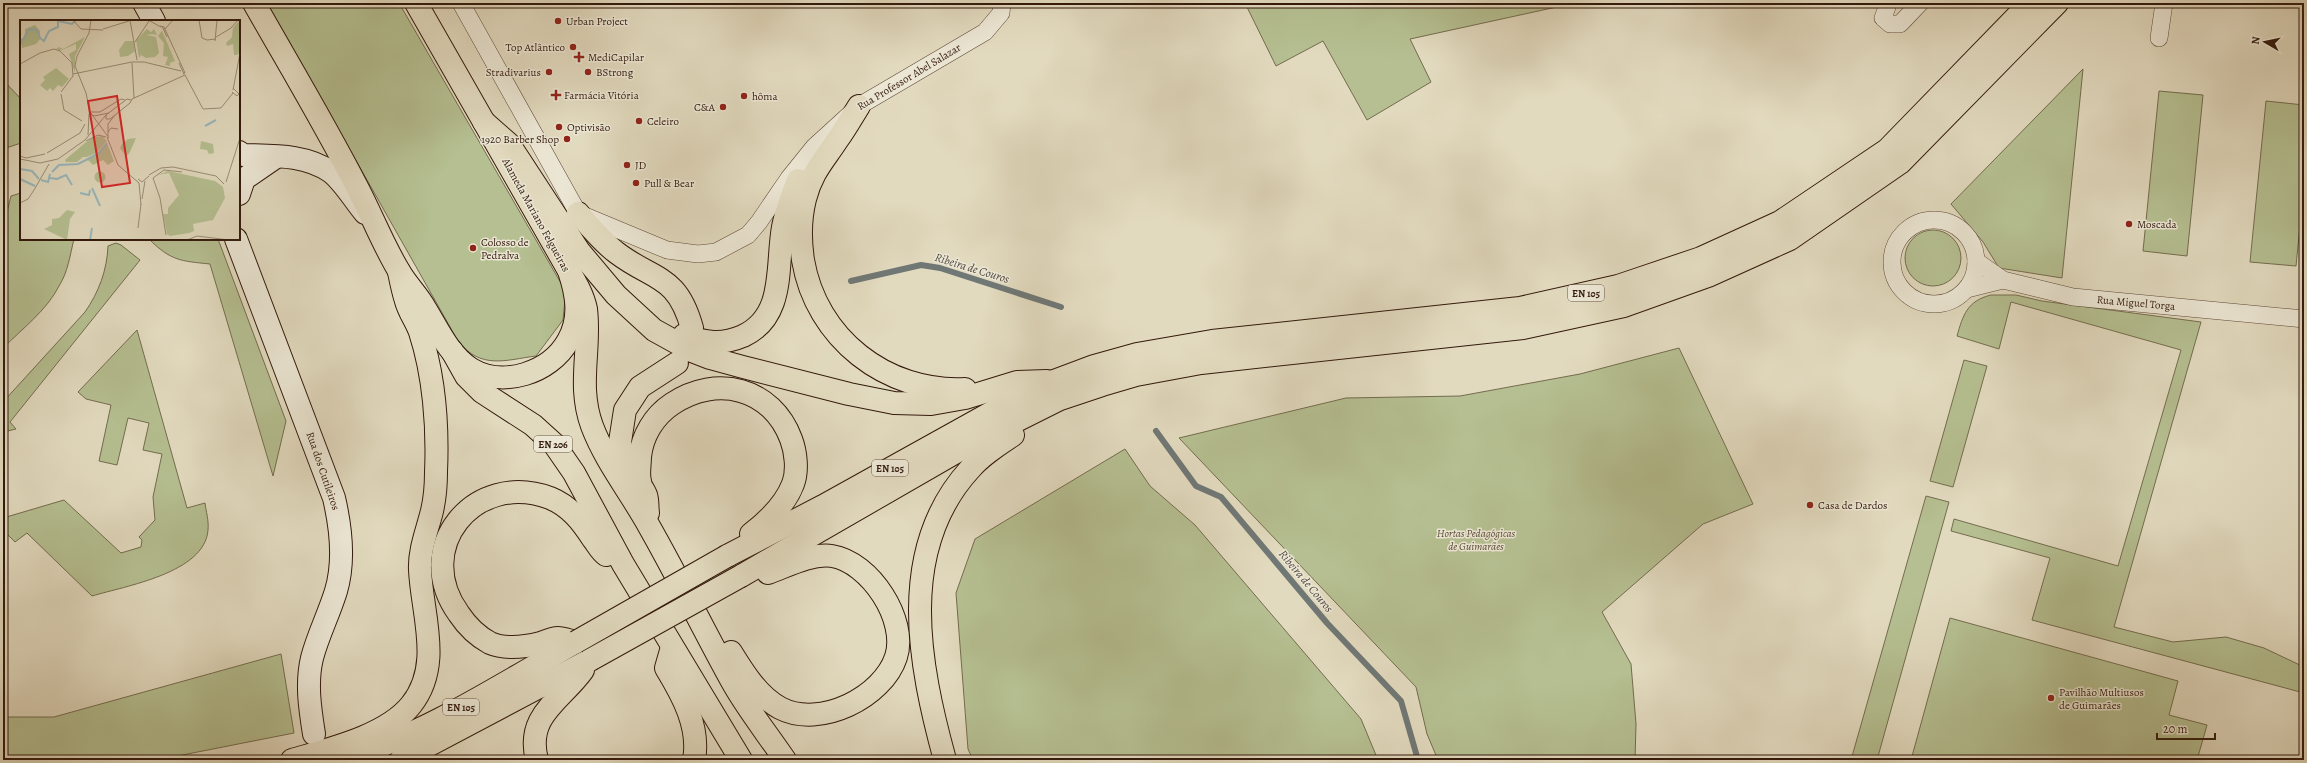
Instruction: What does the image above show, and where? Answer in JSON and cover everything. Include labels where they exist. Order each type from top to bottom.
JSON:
[{"type":"main road","points":[[144,3],[153,20]]},
{"type":"main road","name":"Alameda Mariano Felgueiras","points":[[254,3],[357,186],[372,221],[399,272],[424,306],[452,351],[472,369],[490,375],[518,376],[546,364],[558,355],[567,343],[574,330],[577,318],[575,288],[569,271],[416,3]]},
{"type":"main road","name":"EN 105","points":[[401,760],[590,660],[741,576],[970,444],[1094,366],[1137,354],[1204,342],[1520,308],[1618,286],[1701,258],[1780,222],[1887,150],[2030,3]]},
{"type":"main road","name":"EN 105","points":[[339,760],[382,745],[414,731],[489,692],[727,556],[822,506],[994,411],[1057,390],[1170,368],[1306,351],[1523,328],[1624,306],[1708,276],[1790,239],[1900,163],[2057,3]]},
{"type":"main road","points":[[859,106],[838,140],[822,159],[811,180],[804,200],[801,223],[803,255],[811,292],[823,316],[850,348],[868,362],[907,382],[926,387],[959,389],[982,388],[1017,382],[1057,390]]},
{"type":"main road","points":[[484,122],[510,144],[579,251],[616,295],[654,330],[673,342],[710,358],[872,399],[894,403],[931,404],[964,398],[1017,382]]},
{"type":"main road","points":[[616,295],[684,335],[710,343],[734,340],[759,326],[768,315],[775,298],[779,277],[783,228],[789,202],[814,147]]},
{"type":"main road","points":[[240,153],[243,155],[306,160],[331,172],[372,221]]},
{"type":"main road","points":[[240,191],[244,179],[276,157]]},
{"type":"main road","points":[[578,213],[617,254],[660,277],[671,286],[688,312],[692,328]]},
{"type":"main road","name":"Rua dos Cutileiros","points":[[236,240],[334,498],[338,515],[342,556],[336,590],[312,658],[309,685],[314,734]]},
{"type":"main road","points":[[569,271],[579,288],[586,308],[587,339],[584,385],[589,417],[604,452],[650,526],[735,686],[785,760]]},
{"type":"main road","points":[[292,760],[355,739],[385,725],[401,715],[411,704],[420,690],[425,677],[429,644],[420,569],[425,534],[436,491],[435,419],[426,357],[419,331],[406,302],[399,272]]},
{"type":"main road","name":"EN 206","points":[[452,351],[466,376],[482,392],[533,425],[554,444],[574,473],[623,564],[741,760]]},
{"type":"main road","points":[[650,526],[646,496],[640,482],[623,456],[620,442],[625,410],[640,386],[677,363]]},
{"type":"main road","points":[[640,482],[640,456],[645,438],[653,423],[666,408],[681,398],[709,388],[728,389],[745,392],[762,400],[774,410],[782,420],[793,444],[796,456],[794,482],[789,494],[765,523],[727,556]]},
{"type":"main road","points":[[945,760],[929,695],[920,637],[920,589],[930,538],[954,490],[970,468],[1057,390]]},
{"type":"main road","points":[[576,642],[557,638],[515,648],[490,643],[470,629],[452,605],[443,577],[443,548],[454,524],[468,508],[487,497],[506,492],[530,493],[551,498],[574,512],[603,554],[623,564]]},
{"type":"main road","points":[[705,631],[726,643],[756,688],[769,701],[782,709],[796,713],[828,712],[849,706],[877,687],[889,672],[896,656],[898,636],[894,617],[886,598],[860,568],[843,559],[831,556],[795,562],[763,575],[741,576]]},
{"type":"main road","points":[[672,647],[666,668],[678,687],[691,718],[695,734],[694,760]]},
{"type":"main road","points":[[537,760],[537,728],[543,716],[554,700],[574,683],[590,660]]},
{"type":"street","points":[[461,3],[578,213]]},
{"type":"street","name":"Rua Professor Abel Salazar","points":[[578,213],[667,250],[681,253],[716,252],[748,235],[814,147],[859,106],[985,32],[1001,14],[1002,3]]},
{"type":"street","points":[[1887,7],[1883,18],[1890,24],[1900,24],[1920,3]]},
{"type":"street","points":[[2159,38],[2164,3]]},
{"type":"street","points":[[1967,289],[1974,276],[1976,262],[1974,247],[1967,234],[1956,225],[1942,220],[1928,219],[1914,224],[1902,233],[1894,245],[1891,259],[1892,272],[1897,284],[1905,294],[1916,300],[1934,304],[1944,303],[1967,289],[2003,280]]},
{"type":"street","name":"Rua Miguel Torga","points":[[1976,262],[2003,280],[2073,297],[2304,318]]},
{"type":"green space","points":[[267,3],[399,3],[562,285],[565,299],[563,320],[536,356],[504,361],[485,360],[467,350],[458,341]]},
{"type":"green space","points":[[1245,3],[1575,3],[1410,39],[1431,82],[1367,120],[1323,41],[1276,66]]},
{"type":"green space","points":[[2083,69],[2062,278],[1999,268],[1983,242],[1951,204]]},
{"type":"green space","points":[[3,80],[20,98],[20,143],[3,149]]},
{"type":"green space","points":[[2159,91],[2203,95],[2187,256],[2143,251]]},
{"type":"green space","points":[[2266,101],[2304,105],[2304,186],[2296,266],[2250,262]]},
{"type":"green space","points":[[20,193],[20,240],[74,240],[65,275],[54,295],[41,311],[3,348],[3,228],[11,196]]},
{"type":"green space","points":[[1927,230],[1939,230],[1949,234],[1957,242],[1961,252],[1961,264],[1957,274],[1949,282],[1939,286],[1927,286],[1917,282],[1909,274],[1905,264],[1905,252],[1909,242],[1917,234]]},
{"type":"green space","points":[[150,240],[218,240],[286,421],[273,476],[210,264],[177,259],[170,256]]},
{"type":"green space","points":[[116,243],[121,245],[140,260],[10,422],[16,429],[3,432],[3,402],[85,312],[98,289],[104,272],[108,246]]},
{"type":"green space","points":[[1991,295],[2016,295],[2042,301],[2201,322],[2114,627],[2173,642],[2226,637],[2264,648],[2304,667],[2304,693],[2032,620],[2050,558],[1951,531],[1954,519],[2118,566],[2181,350],[2011,302],[1999,349],[1957,336],[1964,315],[1971,305],[1976,301]]},
{"type":"green space","points":[[137,330],[187,508],[205,503],[208,530],[204,545],[193,557],[179,567],[142,582],[92,596],[27,533],[15,542],[3,530],[3,518],[64,500],[121,553],[141,547],[142,540],[139,537],[155,520],[153,497],[162,454],[143,450],[149,423],[128,418],[117,465],[99,461],[111,405],[86,399],[78,392]]},
{"type":"green space","name":"Hortas Pedagógicas de Guimarães","points":[[1679,348],[1753,504],[1703,524],[1602,612],[1631,664],[1636,724],[1635,760],[1438,760],[1427,734],[1416,687],[1179,438],[1346,398],[1460,396],[1580,374]]},
{"type":"green space","points":[[1964,360],[1987,366],[1953,487],[1930,481]]},
{"type":"green space","points":[[1125,449],[1150,486],[1195,525],[1361,719],[1378,760],[973,760],[968,749],[956,593],[975,539]]},
{"type":"green space","points":[[1926,496],[1949,502],[1877,760],[1851,760]]},
{"type":"green space","name":"Pavilhão Multiusos de Guimarães","points":[[1950,618],[2178,681],[2169,715],[2207,725],[2197,760],[1911,760]]},
{"type":"green space","points":[[281,654],[294,733],[157,760],[3,760],[3,717],[54,717]]},
{"type":"waterway","name":"Ribeira de Couros","points":[[851,281],[921,265],[940,268],[1061,307]]},
{"type":"waterway","name":"Ribeira de Couros","points":[[1156,431],[1196,486],[1221,497],[1327,623],[1401,701],[1418,760]]},
{"type":"place","name":"Urban Project","points":[[558,21]]},
{"type":"place","name":"Top Atlântico","points":[[573,47]]},
{"type":"place","name":"MediCapilar","points":[[579,57]]},
{"type":"place","name":"Stradivarius","points":[[549,72]]},
{"type":"place","name":"BStrong","points":[[588,72]]},
{"type":"place","name":"Farmácia Vitória","points":[[556,95]]},
{"type":"place","name":"hôma","points":[[744,96]]},
{"type":"place","name":"C&A","points":[[723,107]]},
{"type":"place","name":"Celeiro","points":[[639,121]]},
{"type":"place","name":"Optivisão","points":[[559,127]]},
{"type":"place","name":"1920 Barber Shop","points":[[567,139]]},
{"type":"place","name":"JD","points":[[627,165]]},
{"type":"place","name":"Pull & Bear","points":[[636,183]]},
{"type":"place","name":"Moscada","points":[[2129,224]]},
{"type":"place","name":"Colosso de Pedralva","points":[[473,248]]},
{"type":"place","name":"Casa de Dardos","points":[[1810,505]]},
{"type":"place","name":"Pavilhão Multiusos de Guimarães","points":[[2051,698]]}]
